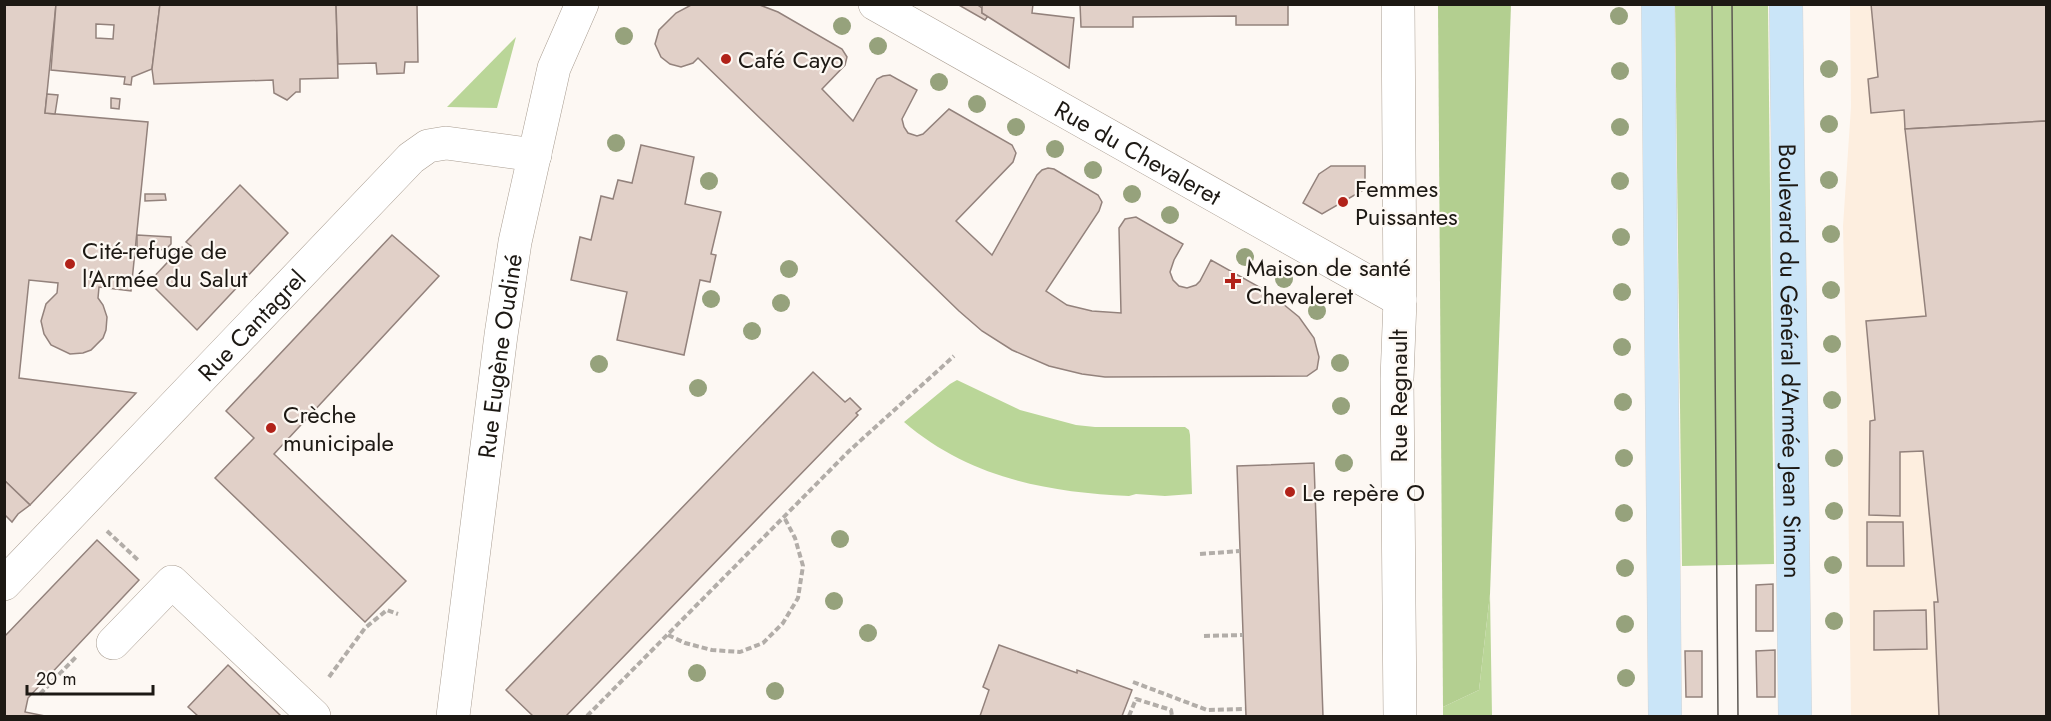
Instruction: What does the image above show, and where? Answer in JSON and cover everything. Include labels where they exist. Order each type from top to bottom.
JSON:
[{"type":"main road","points":[[1658,4],[1665,717]]},
{"type":"main road","name":"Boulevard du Général d'Armée Jean Simon","points":[[1786,4],[1795,717]]},
{"type":"street","name":"Rue Eugène Oudiné","points":[[453,717],[510,272],[554,69],[582,4]]},
{"type":"street","name":"Rue du Chevaleret","points":[[875,4],[1400,300]]},
{"type":"street","name":"Rue Regnault","points":[[1398,4],[1400,300],[1396,379],[1400,717]]},
{"type":"street","name":"Rue Cantagrel","points":[[6,578],[411,158],[428,146],[446,143],[535,155]]},
{"type":"street","points":[[113,643],[172,582],[309,712]]},
{"type":"path","points":[[587,717],[849,451],[954,356]]},
{"type":"path","points":[[668,635],[685,643],[712,650],[740,652],[762,643],[783,623],[798,598],[803,566],[795,538],[784,517]]},
{"type":"path","points":[[1200,554],[1240,551]]},
{"type":"path","points":[[309,712],[365,627],[387,610],[398,614]]},
{"type":"path","points":[[1204,636],[1243,635]]},
{"type":"path","points":[[40,694],[77,655]]},
{"type":"path","points":[[1133,682],[1207,710],[1245,709]]},
{"type":"path","points":[[1129,717],[1136,699],[1171,710],[1172,717]]},
{"type":"shaded area","points":[[1850,5],[2046,5],[2046,716],[1851,716],[1843,226],[1851,107]]},
{"type":"green space","points":[[1438,5],[1511,5],[1490,594],[1479,690],[1443,707]]},
{"type":"green space","points":[[1675,5],[1768,5],[1774,564],[1682,566]]},
{"type":"green space","points":[[516,37],[497,108],[447,107]]},
{"type":"green space","points":[[957,380],[1020,410],[1076,425],[1185,427],[1189,430],[1190,435],[1192,494],[1129,496],[1068,491],[1010,479],[955,457],[904,422]]},
{"type":"green space","points":[[1490,594],[1492,716],[1443,716],[1443,707],[1479,690]]},
{"type":"building","name":"Cité-refuge de l'Armée du Salut","points":[[4,4],[56,4],[45,113],[148,122],[131,291],[99,287],[98,298],[107,317],[103,338],[91,350],[70,354],[51,345],[44,334],[41,321],[46,304],[57,293],[58,283],[29,280],[19,378],[136,393],[30,505],[4,480]]},
{"type":"building","points":[[56,4],[160,4],[152,69],[132,77],[131,85],[124,84],[125,77],[51,70]],"holes":[[[96,24],[114,25],[113,39],[96,38]]]},
{"type":"building","points":[[160,4],[336,4],[338,78],[300,79],[300,92],[296,92],[287,100],[274,93],[273,80],[154,84],[152,69]]},
{"type":"building","points":[[336,4],[417,4],[418,62],[405,62],[404,73],[377,74],[376,63],[338,64]]},
{"type":"building","points":[[693,4],[757,4],[778,12],[842,49],[847,57],[845,65],[822,89],[853,121],[877,79],[890,75],[917,90],[902,119],[908,133],[917,136],[923,134],[949,109],[1012,145],[1016,153],[1013,162],[956,221],[992,255],[1042,170],[1054,169],[1098,195],[1102,202],[1099,211],[1046,291],[1067,305],[1092,311],[1121,313],[1119,228],[1125,219],[1136,217],[1183,244],[1170,272],[1173,280],[1179,286],[1187,288],[1196,285],[1211,260],[1270,293],[1299,317],[1314,338],[1319,357],[1317,369],[1307,376],[1105,377],[1049,366],[1012,350],[982,331],[959,311],[698,58],[693,63],[681,67],[670,64],[661,57],[655,44],[659,30],[676,13]]},
{"type":"building","points":[[957,4],[976,4],[982,8],[982,13],[988,16],[985,20]]},
{"type":"building","points":[[982,4],[1033,4],[1032,13],[1074,18],[1069,68],[982,13]]},
{"type":"building","points":[[1080,4],[1288,4],[1288,25],[1236,25],[1236,16],[1133,17],[1133,27],[1081,27]]},
{"type":"building","points":[[1871,4],[2046,4],[2046,121],[1905,129],[1904,110],[1871,113],[1868,79],[1878,77]]},
{"type":"building","points":[[47,94],[58,95],[55,114],[45,113]]},
{"type":"building","points":[[111,98],[120,99],[119,109],[111,108]]},
{"type":"building","points":[[2046,121],[2046,716],[1939,716],[1934,602],[1938,602],[1923,451],[1900,452],[1900,516],[1869,515],[1870,421],[1875,420],[1866,321],[1926,316],[1905,129]]},
{"type":"building","points":[[641,145],[694,157],[685,204],[721,212],[711,254],[716,255],[710,282],[700,280],[684,355],[617,340],[627,292],[571,280],[580,237],[591,240],[601,196],[613,199],[618,180],[632,183]]},
{"type":"building","points":[[1331,166],[1365,166],[1365,189],[1322,214],[1303,203],[1319,174]]},
{"type":"building","points":[[240,185],[288,233],[197,330],[149,282],[182,247],[186,251],[191,246],[186,242]]},
{"type":"building","points":[[145,194],[165,194],[166,200],[145,201]]},
{"type":"building","points":[[137,235],[171,237],[171,244],[165,250],[137,248]]},
{"type":"building","name":"Crèche municipale","points":[[392,235],[439,276],[274,454],[406,581],[365,622],[215,478],[254,438],[226,411]]},
{"type":"building","points":[[813,372],[845,402],[850,398],[861,409],[856,413],[858,415],[566,716],[533,716],[506,690]]},
{"type":"building","points":[[1314,463],[1323,716],[1246,716],[1237,466]]},
{"type":"building","points":[[4,480],[30,505],[12,522],[4,514]]},
{"type":"building","points":[[1867,522],[1903,522],[1904,566],[1867,566]]},
{"type":"building","points":[[97,540],[139,580],[28,698],[25,712],[45,716],[4,716],[4,637]]},
{"type":"building","points":[[1773,584],[1773,631],[1756,631],[1756,585]]},
{"type":"building","points":[[1926,610],[1927,649],[1874,650],[1874,611]]},
{"type":"building","points":[[999,645],[1132,690],[1122,716],[980,716],[989,690],[983,687]]},
{"type":"building","points":[[1775,650],[1775,697],[1757,697],[1756,651]]},
{"type":"building","points":[[1685,651],[1702,651],[1702,697],[1686,697]]},
{"type":"building","points":[[228,665],[281,716],[198,716],[188,707]]},
{"type":"tram line","points":[[1712,4],[1718,716]]},
{"type":"tram line","points":[[1732,4],[1738,716]]},
{"type":"place","name":"Café Cayo","points":[[726,59]]},
{"type":"place","name":"Femmes Puissantes","points":[[1343,202]]},
{"type":"place","name":"Cité-refuge de l'Armée du Salut","points":[[70,264]]},
{"type":"place","name":"Maison de santé Chevaleret","points":[[1233,281]]},
{"type":"place","name":"Crèche municipale","points":[[271,428]]},
{"type":"place","name":"Le repère O","points":[[1290,492]]}]
